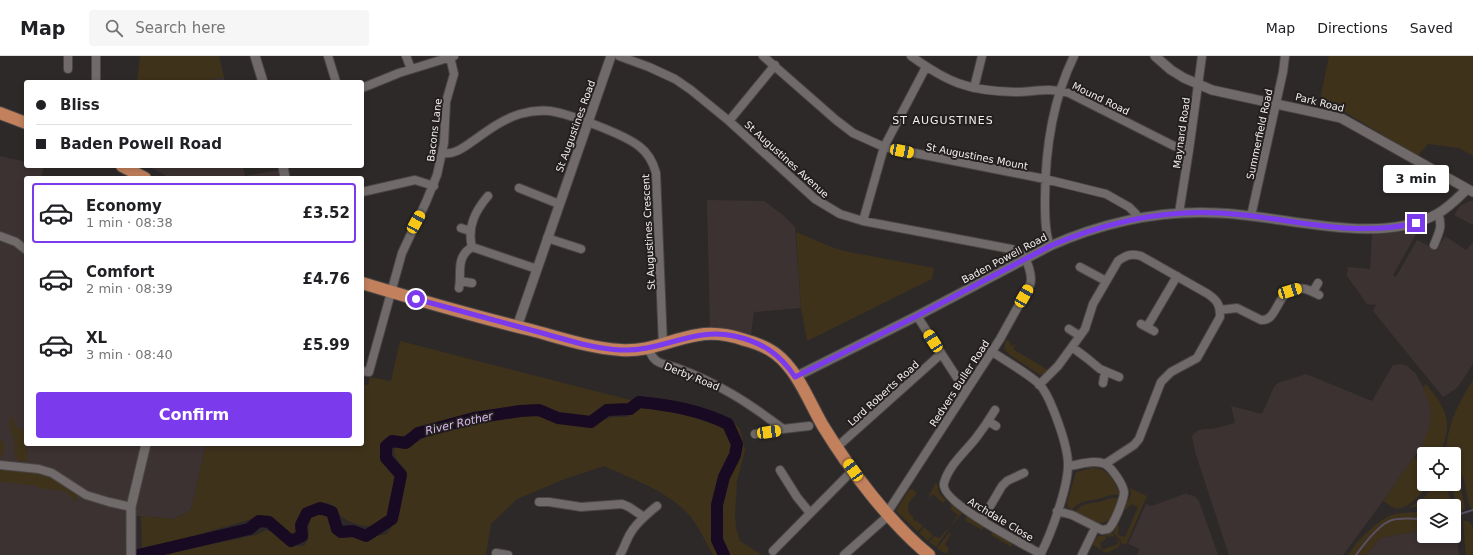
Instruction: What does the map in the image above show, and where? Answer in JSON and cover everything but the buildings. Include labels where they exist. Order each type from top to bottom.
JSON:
[{"type":"highway","points":[[0,113],[24,122]]},
{"type":"highway","points":[[126,168],[140,176]]},
{"type":"highway","points":[[364,285],[597,347],[622,350],[648,349],[697,335],[712,334],[734,336],[764,347],[773,352],[783,361],[795,377],[821,422],[853,470],[888,514],[913,542],[929,555]]},
{"type":"street","points":[[68,56],[68,68]]},
{"type":"street","points":[[96,56],[96,80]]},
{"type":"street","points":[[255,56],[262,80]]},
{"type":"street","points":[[328,56],[335,80]]},
{"type":"street","points":[[406,56],[410,70]]},
{"type":"street","name":"St Augustines Road","points":[[518,327],[536,269],[611,56]]},
{"type":"street","name":"St Augustines Avenue","points":[[619,56],[649,67],[675,79],[691,90],[729,121],[815,199],[840,214],[863,221],[1011,249],[1018,251],[1023,255],[1025,260]]},
{"type":"street","name":"St Augustines Mount","points":[[763,56],[836,120],[853,132],[884,147],[1045,179],[1106,194],[1130,207],[1136,214],[1136,218]]},
{"type":"street","name":"Mound Road","points":[[911,56],[946,79],[974,88],[1016,92],[1041,89],[1060,90],[1078,97],[1174,146],[1189,150]]},
{"type":"street","points":[[974,88],[982,56]]},
{"type":"street","points":[[1050,246],[1045,213],[1045,179],[1048,146],[1052,118],[1060,90],[1074,56]]},
{"type":"street","name":"Park Road","points":[[1155,56],[1170,70],[1184,78],[1212,90],[1341,118],[1470,190]]},
{"type":"street","name":"Maynard Road","points":[[1179,213],[1202,56]]},
{"type":"street","name":"Summerfield Road","points":[[1252,216],[1285,56]]},
{"type":"street","points":[[364,87],[410,70],[452,57]]},
{"type":"street","name":"Bacons Lane","points":[[366,371],[407,241],[434,186],[442,153],[446,102],[454,74],[452,57]]},
{"type":"street","points":[[729,121],[775,65]]},
{"type":"street","points":[[863,221],[884,147],[926,67]]},
{"type":"street","name":"St Augustines Crescent","points":[[442,153],[449,154],[459,150],[496,125],[518,114],[549,111],[587,123],[630,140],[646,152],[654,166],[657,180],[663,345]]},
{"type":"street","points":[[364,192],[415,180],[434,186]]},
{"type":"street","points":[[519,188],[559,204]]},
{"type":"street","name":"Baden Powell Road","points":[[795,377],[917,316],[1050,246],[1072,236],[1136,218],[1179,213],[1220,213],[1331,227],[1371,228],[1406,225],[1420,221],[1438,213],[1470,190]]},
{"type":"street","points":[[472,247],[470,231],[478,210],[488,196]]},
{"type":"street","points":[[1434,245],[1441,227],[1441,221],[1438,213]]},
{"type":"street","points":[[461,228],[470,231]]},
{"type":"street","points":[[0,236],[16,242],[24,248]]},
{"type":"street","points":[[547,238],[581,249]]},
{"type":"street","points":[[472,247],[536,269]]},
{"type":"street","points":[[472,247],[468,249],[461,259],[459,273],[460,285],[472,283]]},
{"type":"street","points":[[1040,385],[1058,366],[1080,336],[1088,323],[1093,304],[1118,261],[1130,254],[1141,256],[1208,294],[1217,301],[1220,310],[1220,317],[1197,358],[1172,372],[1161,382],[1140,439],[1134,445],[1105,464]]},
{"type":"street","name":"Redvers Buller Road","points":[[844,555],[888,514],[991,351],[1030,285],[1032,277],[1025,260]]},
{"type":"street","points":[[1080,267],[1106,281]]},
{"type":"street","points":[[1147,327],[1177,276]]},
{"type":"street","points":[[1220,310],[1237,308],[1261,320],[1265,320],[1271,317],[1284,294],[1299,288],[1306,289],[1316,294],[1318,283]]},
{"type":"street","points":[[917,316],[965,390]]},
{"type":"street","points":[[1069,329],[1080,336]]},
{"type":"street","points":[[1072,347],[1105,372],[1119,377]]},
{"type":"street","name":"Derby Road","points":[[648,349],[656,362],[675,367],[707,380],[737,396],[783,429]]},
{"type":"street","points":[[991,351],[1040,385],[1051,404],[1058,422],[1066,453],[1068,466],[1067,477],[1047,542],[1040,554]]},
{"type":"street","name":"Lord Roberts Road","points":[[837,447],[941,354]]},
{"type":"street","points":[[1103,383],[1105,372]]},
{"type":"street","name":"Archdale Close","points":[[994,410],[976,439],[956,461],[948,474],[943,485],[945,492],[957,503],[982,520],[1040,554]]},
{"type":"street","points":[[988,421],[996,426]]},
{"type":"street","points":[[754,434],[809,426]]},
{"type":"street","points":[[131,552],[131,507],[146,446]]},
{"type":"street","points":[[1057,511],[1072,515],[1095,528],[1105,530],[1111,527],[1124,494],[1116,475],[1105,464],[1092,462],[1068,466]]},
{"type":"street","points":[[0,465],[38,469],[52,473],[86,495],[131,507]]},
{"type":"street","points":[[780,470],[797,497],[810,513]]},
{"type":"street","points":[[773,551],[853,470]]},
{"type":"street","points":[[982,520],[1002,486],[1015,481],[1024,472]]},
{"type":"street","points":[[539,502],[549,499],[581,507],[622,504],[644,516]]},
{"type":"street","points":[[624,554],[630,534],[644,516],[657,506]]},
{"type":"street","points":[[1082,555],[1095,528]]},
{"type":"street","points":[[496,552],[508,555]]},
{"type":"shaded area","points":[[140,56],[219,56],[224,77],[209,80],[137,80]]},
{"type":"shaded area","points":[[1329,56],[1473,56],[1473,156],[1459,148],[1428,144],[1418,156],[1343,111],[1319,104]]},
{"type":"shaded area","points":[[224,77],[225,80],[209,80]]},
{"type":"shaded area","points":[[0,156],[24,162],[24,168],[44,168],[42,176],[24,176],[24,446],[206,446],[191,510],[174,519],[126,515],[125,555],[0,555]]},
{"type":"shaded area","points":[[152,168],[243,168],[245,176],[166,176]]},
{"type":"shaded area","points":[[279,170],[280,176],[245,176]]},
{"type":"shaded area","points":[[707,200],[764,201],[783,215],[795,227],[801,308],[754,312],[751,335],[720,328],[710,328]]},
{"type":"shaded area","points":[[1473,201],[1473,225],[1454,215],[1460,206]]},
{"type":"shaded area","points":[[1420,227],[1393,275],[1396,277],[1417,240],[1437,250],[1445,236],[1466,250],[1473,242],[1473,364],[1457,388],[1443,397],[1373,311],[1376,305],[1367,304],[1347,276],[1348,267],[1370,269],[1372,233]]},
{"type":"shaded area","points":[[796,232],[844,251],[934,268],[932,279],[807,341],[801,308]]},
{"type":"shaded area","points":[[1002,252],[1009,253],[1011,256],[1010,260],[1003,263],[1004,258]]},
{"type":"shaded area","points":[[1006,340],[1009,341],[1011,346],[1016,344],[1013,349],[1048,370],[1044,374],[1040,375],[1010,355],[1004,349]]},
{"type":"shaded area","points":[[400,341],[634,401],[628,406],[606,406],[591,417],[559,414],[536,406],[476,413],[418,429],[396,439],[386,439],[384,457],[397,475],[394,497],[388,517],[377,525],[358,525],[346,520],[330,504],[322,503],[312,506],[305,511],[302,516],[298,534],[290,533],[279,524],[262,516],[142,549],[141,516],[174,519],[191,510],[206,446],[364,446],[364,384],[368,385],[370,377],[391,381]]},
{"type":"shaded area","points":[[1401,364],[1407,366],[1416,374],[1431,405],[1432,419],[1422,446],[1417,447],[1417,453],[1343,555],[1229,555],[1196,455],[1192,437],[1194,434],[1203,429],[1212,429],[1235,423],[1231,406],[1262,414],[1274,387],[1278,383],[1306,374],[1372,401],[1393,365]]},
{"type":"shaded area","points":[[1473,380],[1473,511],[1469,503],[1461,473],[1461,447],[1447,447],[1454,415]]},
{"type":"shaded area","points":[[1426,384],[1440,402],[1445,412],[1447,427],[1443,447],[1422,446],[1431,416],[1429,404],[1423,387]]},
{"type":"shaded area","points":[[640,405],[684,412],[725,426],[732,420],[740,429],[745,450],[737,481],[735,515],[736,528],[740,541],[762,555],[713,555],[696,524],[680,506],[649,486],[604,466],[565,479],[517,499],[491,524],[486,555],[160,555],[256,535],[266,530],[273,532],[295,546],[304,546],[309,534],[309,520],[311,516],[321,514],[327,516],[333,523],[334,531],[366,538],[387,534],[399,515],[407,472],[395,456],[394,449],[396,446],[408,448],[428,435],[474,423],[536,415],[569,425],[592,427],[603,420],[614,417],[627,417]]},
{"type":"shaded area","points":[[14,417],[15,427],[24,430],[24,446],[27,446],[27,461],[22,462],[16,459],[14,447],[15,439],[13,438],[10,429],[10,421]]},
{"type":"shaded area","points":[[0,439],[5,444],[3,455],[0,459]]},
{"type":"shaded area","points":[[1414,457],[1417,460],[1417,491],[1422,491],[1405,507],[1392,507],[1383,501]]},
{"type":"shaded area","points":[[0,468],[39,471],[75,491],[77,494],[76,502],[65,491],[38,488],[38,486],[0,482]]},
{"type":"shaded area","points":[[1093,468],[1104,470],[1109,475],[1120,492],[1120,495],[1110,495],[1085,501],[1075,506],[1072,510],[1068,507],[1067,503],[1076,472]]},
{"type":"shaded area","points":[[935,483],[937,484],[939,493],[946,500],[943,503],[933,494],[929,498]]},
{"type":"shaded area","points":[[1130,488],[1147,496],[1126,545],[1121,543],[1113,532],[1117,525],[1119,526],[1118,535],[1125,537],[1138,507],[1131,504],[1127,509],[1124,509],[1131,495]]},
{"type":"shaded area","points":[[1461,488],[1465,509],[1461,510],[1461,499],[1455,499],[1453,491],[1461,491]]},
{"type":"shaded area","points":[[912,489],[917,493],[908,505],[909,513],[915,521],[916,520],[923,526],[918,532],[896,511],[909,490]]},
{"type":"shaded area","points":[[1429,491],[1448,491],[1450,499],[1423,499]]},
{"type":"shaded area","points":[[1187,493],[1188,495],[1196,497],[1199,501],[1218,555],[1137,555],[1140,549],[1128,544],[1146,504],[1151,506]]},
{"type":"shaded area","points":[[1112,498],[1119,498],[1110,520],[1098,524],[1075,512],[1083,505]]},
{"type":"shaded area","points":[[1417,503],[1417,506],[1408,508]]},
{"type":"shaded area","points":[[951,504],[962,513],[949,529],[958,515],[950,509],[952,506],[950,505]]},
{"type":"shaded area","points":[[1417,512],[1417,531],[1380,538],[1367,555],[1348,555],[1357,543],[1375,525],[1389,516]]},
{"type":"shaded area","points":[[967,516],[984,527],[982,530],[965,520]]},
{"type":"shaded area","points":[[1463,521],[1468,521],[1472,525],[1473,555],[1466,555]]},
{"type":"shaded area","points":[[924,527],[933,535],[928,541],[919,533]]},
{"type":"shaded area","points":[[947,529],[948,530],[936,547],[929,542],[934,536],[940,538]]},
{"type":"shaded area","points":[[1417,531],[1417,543],[1458,543],[1459,555],[1367,555],[1380,538]]},
{"type":"shaded area","points":[[993,532],[1012,544],[1011,547],[991,535]]},
{"type":"shaded area","points":[[949,533],[951,534],[945,544],[949,549],[946,554],[937,548]]},
{"type":"shaded area","points":[[1112,533],[1115,536],[1107,537],[1106,535]]},
{"type":"shaded area","points":[[1105,535],[1106,539],[1100,543],[1102,550],[1118,544],[1117,538],[1120,542],[1119,547],[1106,553],[1092,544],[1098,536]]},
{"type":"waterway","name":"River Rother","points":[[138,555],[249,529],[259,521],[269,522],[291,541],[302,536],[301,525],[307,513],[320,508],[332,512],[337,529],[341,532],[353,531],[366,536],[392,519],[401,475],[386,458],[386,446],[392,441],[406,443],[418,433],[474,418],[520,411],[539,410],[558,418],[591,422],[607,410],[630,409],[639,402],[684,409],[706,415],[728,424],[737,444],[735,455],[724,477],[717,505],[717,540],[724,555]]},
{"type":"waterway","points":[[1461,514],[1473,510]]},
{"type":"waterway","points":[[1356,555],[1372,535],[1387,522],[1408,518],[1417,519]]},
{"type":"district","name":"ST AUGUSTINES","points":[[943,120]]},
{"type":"route","points":[[416,299],[579,343],[618,350],[648,349],[697,335],[712,334],[734,336],[764,347],[778,355],[795,377],[917,316],[1050,246],[1072,236],[1136,218],[1159,214],[1220,213],[1331,227],[1371,228],[1416,223]]}]
